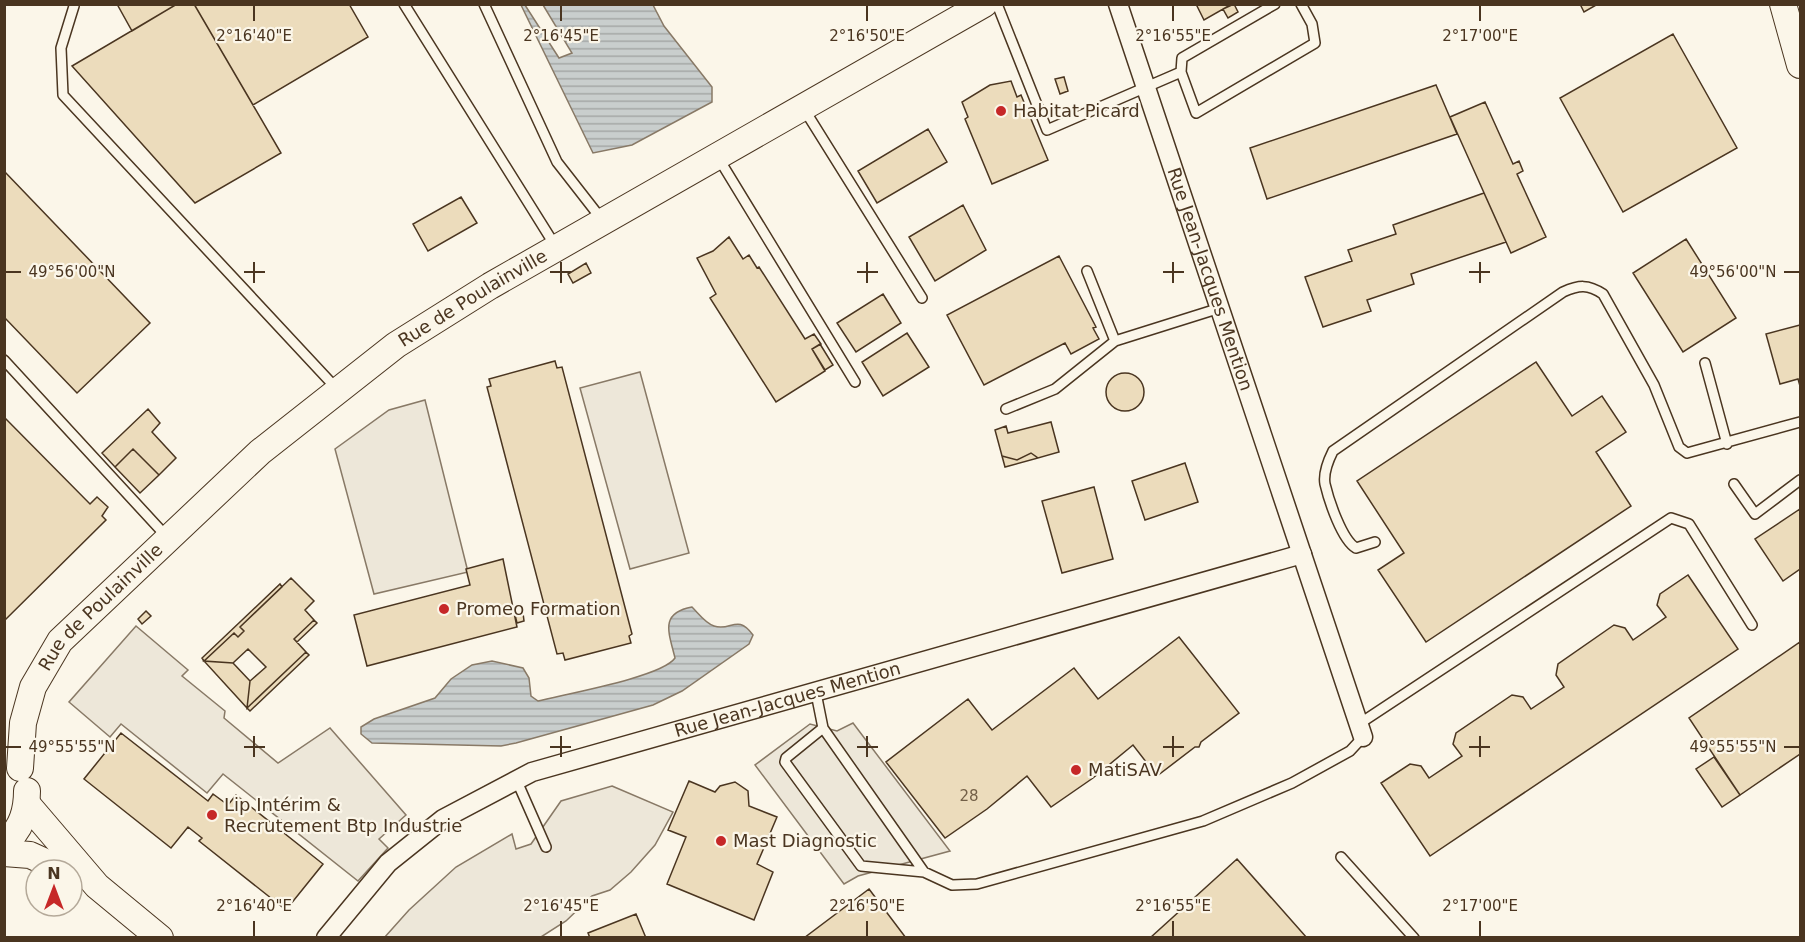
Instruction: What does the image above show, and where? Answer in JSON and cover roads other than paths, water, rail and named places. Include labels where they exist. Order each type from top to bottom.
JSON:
[{"type":"street","name":"Rue de Poulainville","points":[[27,804],[27,792],[12,759],[33,687],[60,641],[260,452],[396,345],[490,286],[984,4]]},
{"type":"street","name":"Rue Jean-Jacques Mention","points":[[1118,4],[1361,731]]},
{"type":"street","points":[[1783,4],[1800,65]]},
{"type":"street","name":"Rue Jean-Jacques Mention","points":[[326,938],[388,863],[443,819],[532,772],[1302,554]]},
{"type":"street","name":"Rue de Poulainville","points":[[4,713],[33,687]]},
{"type":"street","points":[[4,843],[21,824],[27,804]]},
{"type":"street","points":[[27,804],[97,886],[160,938]]},
{"type":"street","points":[[4,853],[30,855],[37,858]]},
{"type":"street","points":[[84,880],[97,886]]},
{"type":"lane","points":[[404,4],[557,249]]},
{"type":"lane","points":[[484,4],[557,162],[604,222]]},
{"type":"lane","points":[[997,4],[1047,130],[1181,72]]},
{"type":"lane","points":[[1275,4],[1182,58],[1181,72],[1196,113],[1315,43],[1312,24],[1301,4]]},
{"type":"lane","points":[[74,6],[61,48],[63,95],[338,391]]},
{"type":"lane","points":[[803,107],[922,298]]},
{"type":"lane","points":[[718,157],[855,382]]},
{"type":"lane","points":[[1087,271],[1115,341]]},
{"type":"lane","points":[[1374,542],[1356,548],[1344,536],[1325,482],[1327,464],[1333,451],[1554,298],[1578,286],[1592,287],[1603,294],[1654,386],[1679,447],[1687,453],[1727,444],[1800,422]]},
{"type":"lane","points":[[1006,409],[1055,389],[1115,341],[1220,308]]},
{"type":"lane","points":[[4,360],[152,525],[169,539]]},
{"type":"lane","points":[[1705,363],[1727,444]]},
{"type":"lane","points":[[1734,484],[1755,514],[1800,480]]},
{"type":"lane","points":[[823,728],[786,758],[785,762],[861,866],[924,872],[952,885],[977,884],[1203,821],[1293,783],[1350,751],[1361,731],[1671,518],[1689,524],[1752,625]]},
{"type":"lane","points":[[816,693],[823,728],[924,872]]},
{"type":"lane","points":[[516,779],[546,847]]},
{"type":"lane","points":[[1341,857],[1414,938]]},
{"type":"place","name":"Habitat Picard","points":[[1001,111]]},
{"type":"place","name":"Promeo Formation","points":[[444,609]]},
{"type":"place","name":"MatiSAV","points":[[1076,770]]},
{"type":"place","name":"Lip Intérim & Recrutement Btp Industrie","points":[[212,815]]},
{"type":"place","name":"Mast Diagnostic","points":[[721,841]]}]
